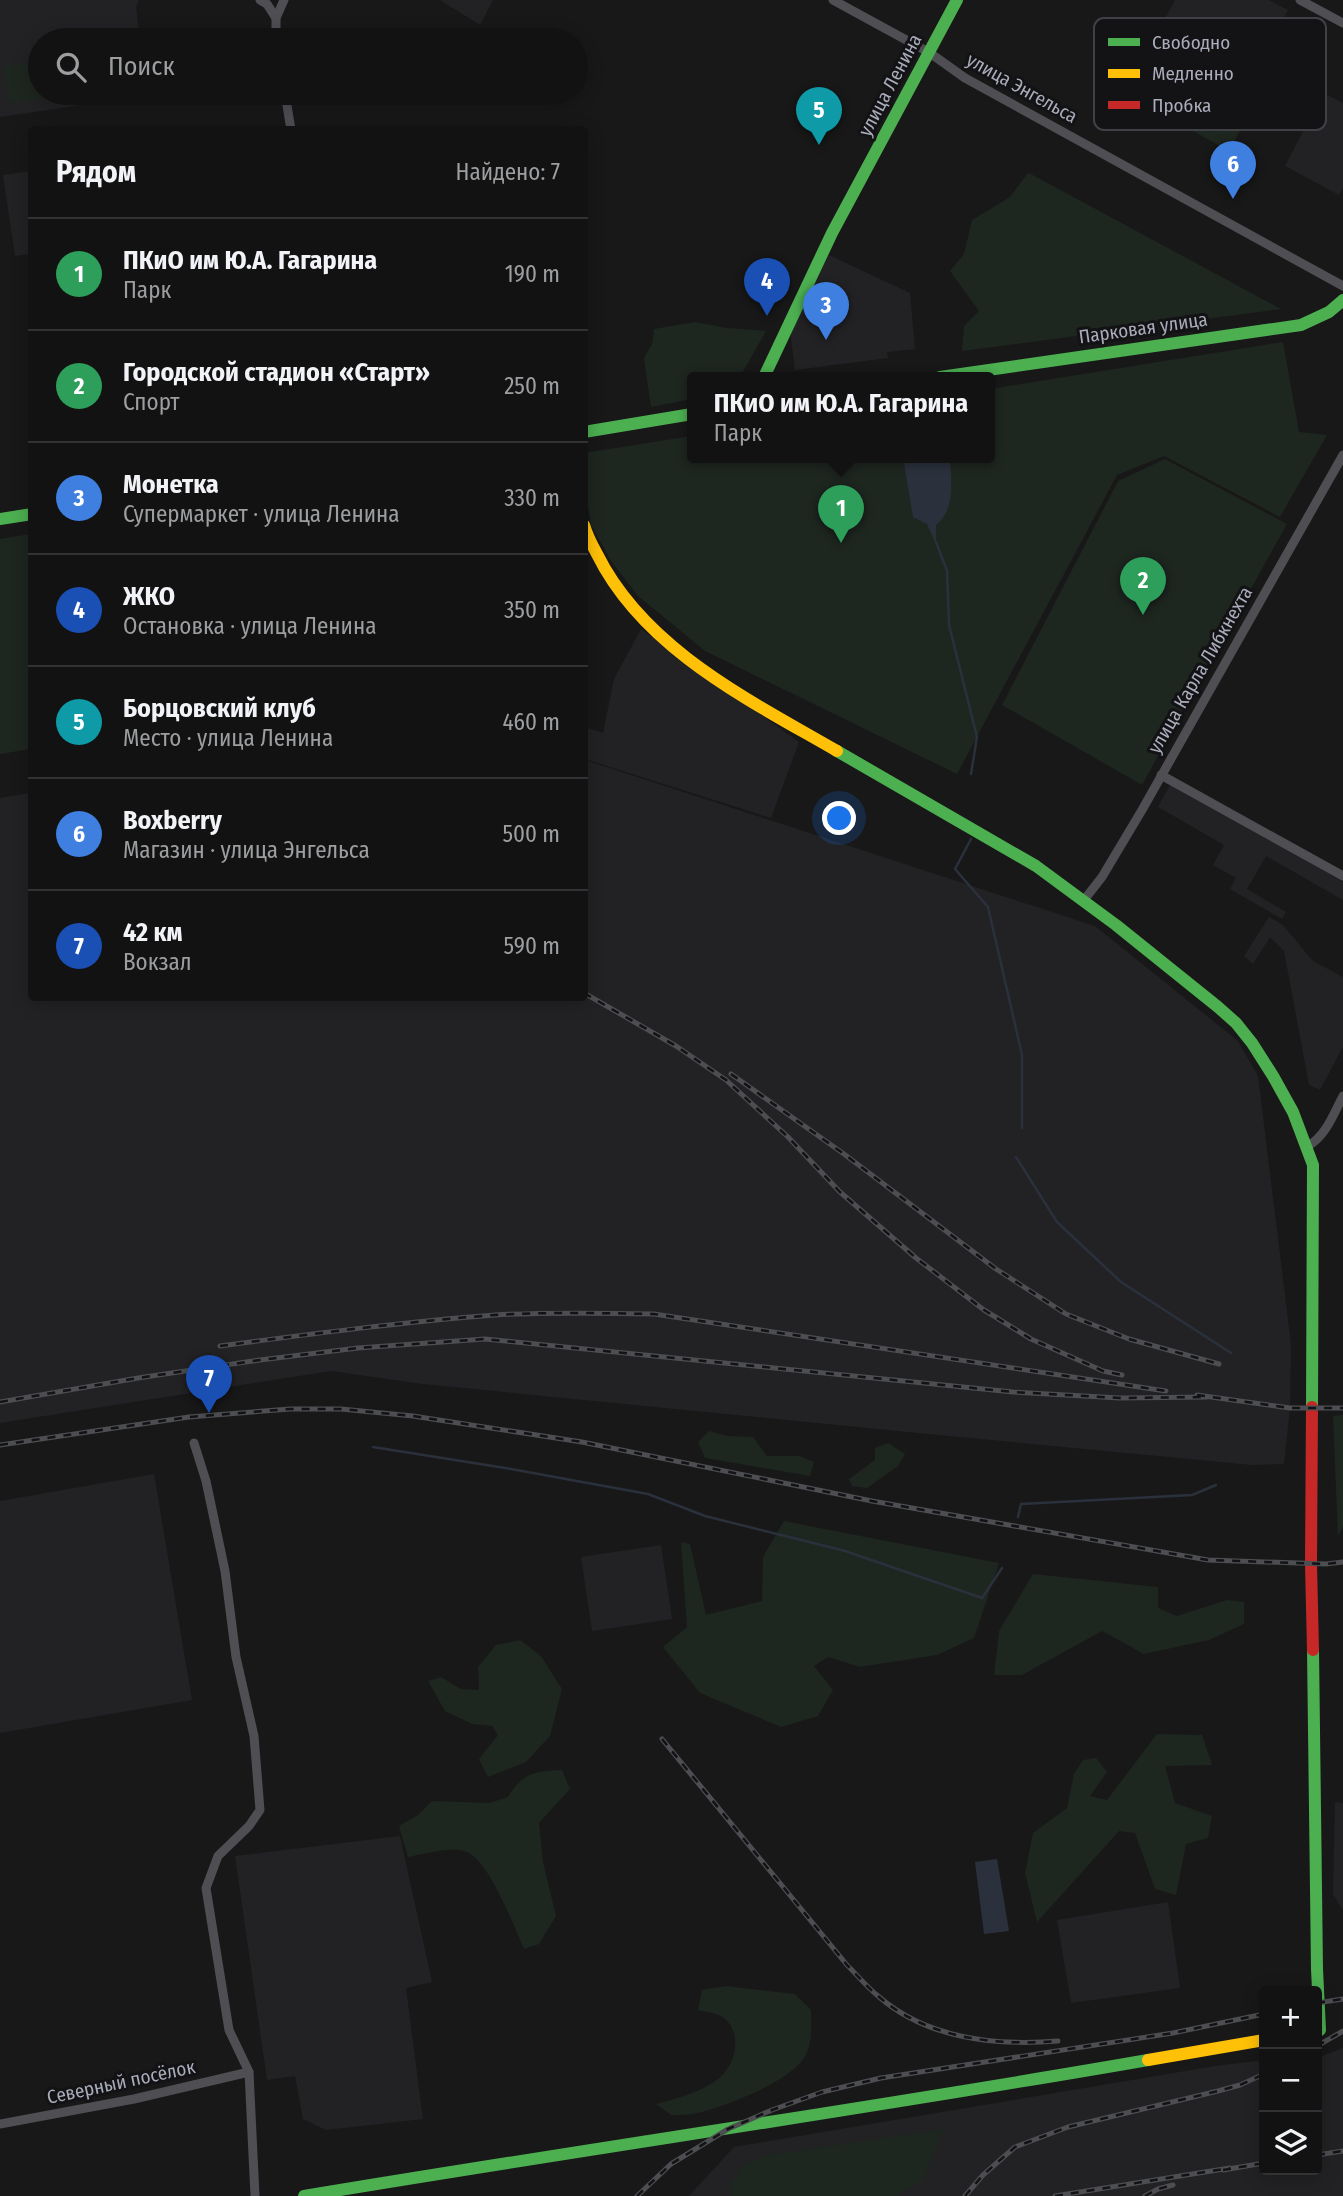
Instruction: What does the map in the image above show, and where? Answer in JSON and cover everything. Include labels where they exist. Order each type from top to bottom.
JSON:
[{"type":"street","points":[[260,0],[267,4],[276,18]]},
{"type":"street","points":[[276,28],[276,18],[284,0]]},
{"type":"street","name":"улица Энгельса","points":[[833,0],[930,53],[965,78],[1343,286]]},
{"type":"street","name":"улица Ленина","points":[[766,372],[838,221],[957,0]]},
{"type":"street","points":[[1300,0],[1343,23]]},
{"type":"street","points":[[287,105],[290,126]]},
{"type":"street","name":"Парковая улица","points":[[975,372],[1301,325],[1336,308],[1343,300]]},
{"type":"street","points":[[588,431],[687,415]]},
{"type":"street","name":"улица Карла Либкнехта","points":[[1084,900],[1102,877],[1343,455]]},
{"type":"street","points":[[0,519],[28,515]]},
{"type":"street","points":[[588,537],[607,575],[632,609],[673,646],[720,681],[1036,866],[1174,971],[1239,1026],[1265,1059],[1308,1146],[1313,1165],[1311,1564],[1318,1986]]},
{"type":"street","points":[[1161,775],[1343,876]]},
{"type":"street","points":[[1308,1146],[1317,1141],[1343,1096]]},
{"type":"street","points":[[194,1443],[206,1482],[225,1571],[236,1657],[254,1736],[260,1810],[249,1826],[218,1856],[206,1888],[229,2030],[250,2072],[255,2196]]},
{"type":"street","points":[[304,2196],[515,2160],[988,2088],[1259,2040]]},
{"type":"street","name":"Северный посёлок","points":[[0,2124],[134,2099],[250,2072]]},
{"type":"shaded area","points":[[0,0],[139,0],[136,7],[139,28],[28,28],[28,105],[81,105],[0,117]]},
{"type":"shaded area","points":[[440,0],[493,0],[480,25]]},
{"type":"shaded area","points":[[1175,0],[1269,0],[1288,10],[1284,18],[1165,18]]},
{"type":"shaded area","points":[[28,63],[28,100],[9,103],[4,66]]},
{"type":"shaded area","points":[[1326,94],[1343,103],[1343,188],[1339,195],[1285,166],[1304,130],[1326,130]]},
{"type":"shaded area","points":[[1191,130],[1240,130],[1229,151]]},
{"type":"shaded area","points":[[28,171],[28,254],[15,256],[3,175]]},
{"type":"shaded area","points":[[1028,173],[1281,309],[962,351],[964,326],[979,311],[950,271],[964,254],[972,220],[1010,197]]},
{"type":"shaded area","points":[[829,255],[910,293],[915,349],[887,352],[888,358],[795,370],[790,331]]},
{"type":"shaded area","points":[[695,322],[766,331],[743,372],[687,372],[687,400],[651,407],[644,358],[652,344],[654,329]]},
{"type":"shaded area","points":[[1283,342],[1299,432],[1327,435],[1280,517],[1164,456],[1117,475],[957,774],[705,651],[638,596],[611,561],[591,525],[588,506],[588,452],[687,437],[687,463],[995,463],[995,388]]},
{"type":"shaded area","points":[[1165,459],[1287,524],[1142,785],[1002,705],[1118,481]]},
{"type":"shaded area","points":[[904,463],[950,463],[949,503],[947,511],[936,525],[936,544],[927,524],[913,517]]},
{"type":"shaded area","points":[[28,534],[28,749],[0,754],[0,539]]},
{"type":"shaded area","points":[[641,629],[799,742],[771,818],[588,760],[588,728],[603,733],[614,679]]},
{"type":"shaded area","points":[[588,761],[1095,926],[1238,1041],[1258,1076],[1291,1344],[1290,1408],[1284,1464],[1252,1465],[918,1433],[423,1384],[331,1371],[0,1423],[0,798],[28,793],[28,1001],[588,1001]]},
{"type":"shaded area","points":[[1171,783],[1343,882],[1343,900],[1266,856],[1247,889],[1286,912],[1282,919],[1230,889],[1236,878],[1213,865],[1224,845],[1158,807]]},
{"type":"shaded area","points":[[1269,917],[1283,925],[1313,961],[1343,977],[1343,1047],[1320,1090],[1309,1085],[1284,951],[1270,937],[1253,964],[1244,956]]},
{"type":"shaded area","points":[[1343,1415],[1343,1526],[1338,1537],[1333,1416]]},
{"type":"shaded area","points":[[709,1431],[727,1436],[753,1437],[767,1456],[799,1456],[814,1462],[810,1476],[705,1458],[698,1442]]},
{"type":"shaded area","points":[[888,1443],[905,1454],[898,1466],[867,1488],[852,1486],[849,1479],[875,1460],[875,1448]]},
{"type":"shaded area","points":[[154,1474],[192,1700],[0,1733],[0,1501]]},
{"type":"shaded area","points":[[784,1521],[999,1563],[974,1638],[937,1655],[860,1667],[828,1657],[814,1666],[833,1690],[818,1716],[781,1727],[700,1693],[663,1647],[687,1627],[681,1542],[690,1544],[706,1615],[762,1601],[763,1557]]},
{"type":"shaded area","points":[[661,1545],[672,1619],[592,1631],[581,1557]]},
{"type":"shaded area","points":[[1033,1574],[1158,1587],[1158,1608],[1177,1616],[1227,1600],[1244,1602],[1244,1624],[1209,1640],[1144,1654],[1102,1631],[1022,1675],[994,1675],[999,1631]]},
{"type":"shaded area","points":[[520,1640],[541,1656],[562,1689],[550,1736],[526,1762],[488,1777],[479,1759],[498,1735],[492,1726],[472,1724],[445,1711],[428,1681],[441,1677],[461,1689],[479,1690],[478,1667],[496,1645]]},
{"type":"shaded area","points":[[1157,1734],[1202,1735],[1212,1765],[1165,1766],[1175,1803],[1212,1816],[1208,1838],[1186,1844],[1176,1895],[1155,1889],[1135,1833],[1119,1831],[1037,1922],[1025,1873],[1033,1833],[1067,1808],[1074,1774],[1083,1760],[1096,1758],[1107,1772],[1090,1796],[1107,1800]]},
{"type":"shaded area","points":[[562,1770],[570,1789],[539,1823],[543,1862],[556,1916],[539,1944],[524,1949],[493,1881],[476,1858],[461,1850],[408,1857],[399,1826],[418,1815],[432,1801],[490,1803],[508,1797],[524,1778],[530,1775]]},
{"type":"shaded area","points":[[1335,1802],[1343,1803],[1343,1910],[1333,1894]]},
{"type":"shaded area","points":[[400,1836],[432,1982],[406,1988],[423,2119],[326,2130],[303,2119],[295,2076],[267,2080],[235,1856]]},
{"type":"shaded area","points":[[997,1859],[1009,1931],[984,1934],[975,1862]]},
{"type":"shaded area","points":[[1168,1902],[1180,1988],[1071,2003],[1057,1920]]},
{"type":"shaded area","points":[[726,1986],[795,1994],[811,2010],[811,2034],[807,2053],[785,2076],[756,2092],[698,2113],[671,2115],[656,2104],[688,2095],[710,2085],[724,2074],[733,2058],[735,2041],[730,2025],[721,2016],[698,2010],[702,1990]]},
{"type":"shaded area","points":[[1343,2048],[1343,2196],[689,2196],[734,2147],[1259,2061],[1259,2175],[1322,2175],[1322,2056]]},
{"type":"shaded area","points":[[944,2129],[923,2181],[897,2196],[731,2196],[730,2184],[746,2163],[768,2155]]},
{"type":"waterway","points":[[936,542],[947,571],[949,625],[977,737],[971,774]]},
{"type":"waterway","points":[[971,839],[955,869],[988,907],[1022,1055],[1022,1128]]},
{"type":"waterway","points":[[1016,1157],[1057,1222],[1121,1282],[1231,1353]]},
{"type":"waterway","points":[[373,1447],[648,1494],[705,1516],[845,1551],[982,1598],[1002,1568]]},
{"type":"waterway","points":[[1018,1517],[1021,1504],[1192,1495],[1216,1485]]},
{"type":"railway","points":[[588,995],[676,1046],[726,1080],[788,1137],[840,1192],[916,1258],[984,1310],[1031,1339],[1103,1371],[1122,1375]]},
{"type":"railway","points":[[731,1074],[844,1154],[996,1269],[1066,1314],[1129,1339],[1219,1364]]},
{"type":"railway","points":[[220,1346],[495,1315],[654,1314],[1166,1391]]},
{"type":"railway","points":[[0,1402],[260,1360],[358,1348],[485,1339],[1013,1392],[1120,1398],[1207,1397]]},
{"type":"railway","points":[[1197,1395],[1290,1408],[1343,1408]]},
{"type":"railway","points":[[0,1445],[189,1417],[290,1409],[341,1409],[413,1416],[582,1442],[872,1501],[1208,1560],[1326,1564],[1343,1562]]},
{"type":"railway","points":[[662,1739],[847,1965],[878,1996],[918,2022],[963,2036],[1011,2042],[1058,2041]]},
{"type":"railway","points":[[1322,2002],[1343,1999]]},
{"type":"railway","points":[[637,2196],[671,2164],[728,2129],[822,2092],[881,2078],[1173,2033],[1259,2015]]},
{"type":"railway","points":[[1322,2043],[1343,2031]]},
{"type":"railway","points":[[965,2196],[983,2175],[1015,2147],[1068,2127],[1218,2091],[1259,2076]]},
{"type":"railway","points":[[1322,2154],[1343,2151]]},
{"type":"railway","points":[[1223,2170],[1259,2164]]},
{"type":"railway","points":[[1055,2196],[1230,2168]]},
{"type":"railway","points":[[1145,2196],[1173,2185]]},
{"type":"traffic: fast","points":[[766,372],[832,233],[957,0]]},
{"type":"traffic: fast","points":[[975,372],[1301,325],[1329,312],[1343,300]]},
{"type":"traffic: fast","points":[[588,431],[687,415]]},
{"type":"traffic: fast","points":[[0,519],[28,515]]},
{"type":"traffic: fast","points":[[837,751],[1036,866],[1116,925],[1218,1007],[1236,1023],[1252,1043],[1293,1112],[1313,1165],[1312,1407]]},
{"type":"traffic: fast","points":[[1313,1650],[1318,1986]]},
{"type":"traffic: fast","points":[[304,2196],[1148,2060]]},
{"type":"traffic: slow","points":[[588,536],[617,588],[642,618],[670,645],[735,691],[837,751]]},
{"type":"traffic: slow","points":[[1148,2060],[1259,2041]]},
{"type":"traffic: jam","points":[[1312,1407],[1313,1650]]},
{"type":"place","name":"Борцовский клуб","points":[[819,145]]},
{"type":"place","name":"Boxberry","points":[[1233,199]]},
{"type":"place","name":"ЖКО","points":[[767,316]]},
{"type":"place","name":"Монетка","points":[[826,340]]},
{"type":"place","name":"ПКиО им Ю.А. Гагарина","points":[[841,543]]},
{"type":"place","name":"Городской стадион «Старт»","points":[[1143,615]]},
{"type":"place","name":"42 км","points":[[209,1413]]}]
